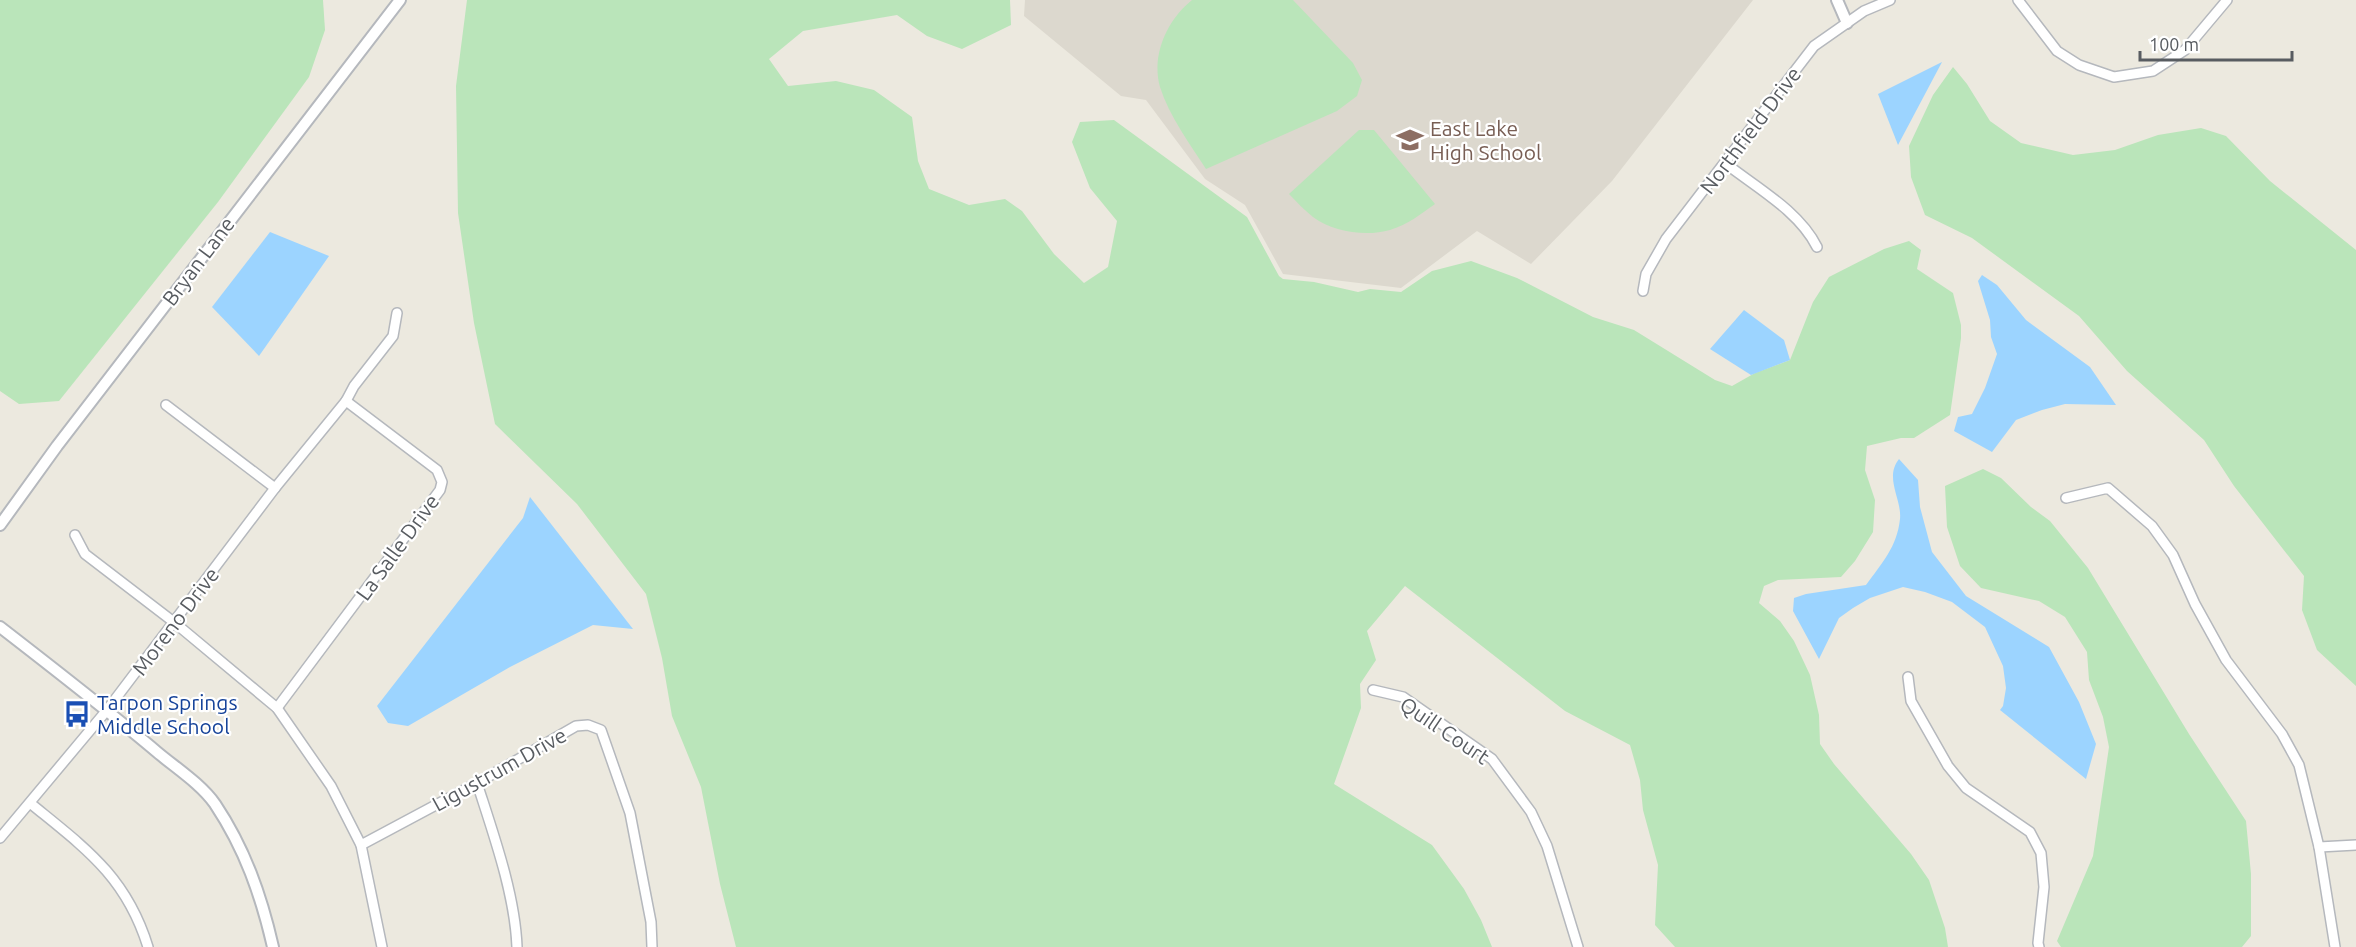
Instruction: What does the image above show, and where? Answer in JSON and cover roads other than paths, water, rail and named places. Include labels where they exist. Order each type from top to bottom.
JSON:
[{"type":"street","name":"Bryan Lane","points":[[0,525],[86,408],[400,0]]},
{"type":"street","points":[[1837,0],[1847,23]]},
{"type":"street","name":"Northfield Drive","points":[[1643,291],[1646,274],[1666,239],[1814,46],[1864,11],[1890,0]]},
{"type":"street","points":[[2018,0],[2057,51],[2079,65],[2114,77],[2153,71],[2185,50],[2227,0]]},
{"type":"street","points":[[1725,164],[1796,218],[1810,233],[1817,247]]},
{"type":"street","points":[[346,401],[354,386],[393,336],[397,313]]},
{"type":"street","name":"Moreno Drive","points":[[0,838],[107,710],[275,488],[346,401]]},
{"type":"street","name":"La Salle Drive","points":[[277,708],[440,490],[442,482],[437,470],[346,401]]},
{"type":"street","points":[[166,405],[275,488]]},
{"type":"street","points":[[2066,498],[2108,488],[2152,526],[2173,555],[2195,604],[2226,660],[2283,734],[2300,765],[2319,847],[2335,947]]},
{"type":"street","points":[[75,535],[85,554],[175,623],[277,708],[331,786],[361,845],[382,947]]},
{"type":"street","points":[[0,627],[107,710],[199,787],[213,802],[242,848],[264,908],[273,947]]},
{"type":"street","points":[[1908,677],[1911,701],[1948,766],[1966,788],[2030,832],[2042,853],[2044,887],[2039,947]]},
{"type":"street","name":"Quill Court","points":[[1373,690],[1403,697],[1492,759],[1531,812],[1547,846],[1578,947]]},
{"type":"street","name":"Ligustrum Drive","points":[[361,845],[477,783],[576,726],[588,725],[601,730],[630,813],[651,922],[652,947]]},
{"type":"street","points":[[477,783],[498,849],[516,929],[517,947]]},
{"type":"street","points":[[30,802],[86,849],[114,878],[137,915],[148,947]]},
{"type":"street","points":[[2319,847],[2356,845]]},
{"type":"water","points":[[1942,62],[1898,145],[1878,94]]},
{"type":"water","points":[[270,232],[329,256],[259,356],[212,307]]},
{"type":"water","points":[[1982,275],[1997,285],[2026,320],[2090,367],[2116,405],[2065,404],[2042,410],[2016,420],[1992,452],[1954,431],[1958,417],[1972,414],[1985,388],[1997,354],[1978,281]]},
{"type":"water","points":[[1744,310],[1784,340],[1790,360],[1751,375],[1710,349]]},
{"type":"water","points":[[1899,459],[1918,480],[1920,507],[1932,552],[1966,596],[2049,647],[2079,702],[2096,744],[2086,779],[2000,710],[2003,706],[2006,688],[2003,666],[1985,627],[1952,602],[1903,587],[1870,598],[1839,618],[1819,659],[1793,611],[1794,598],[1806,594],[1866,585],[1888,554],[1896,538],[1900,511],[1893,474]]},
{"type":"water","points":[[530,497],[633,629],[593,625],[510,667],[408,726],[388,723],[377,706],[523,518]]},
{"type":"place","name":"East Lake High School","points":[[1410,140]]},
{"type":"place","name":"Tarpon Springs Middle School","points":[[77,714]]}]
